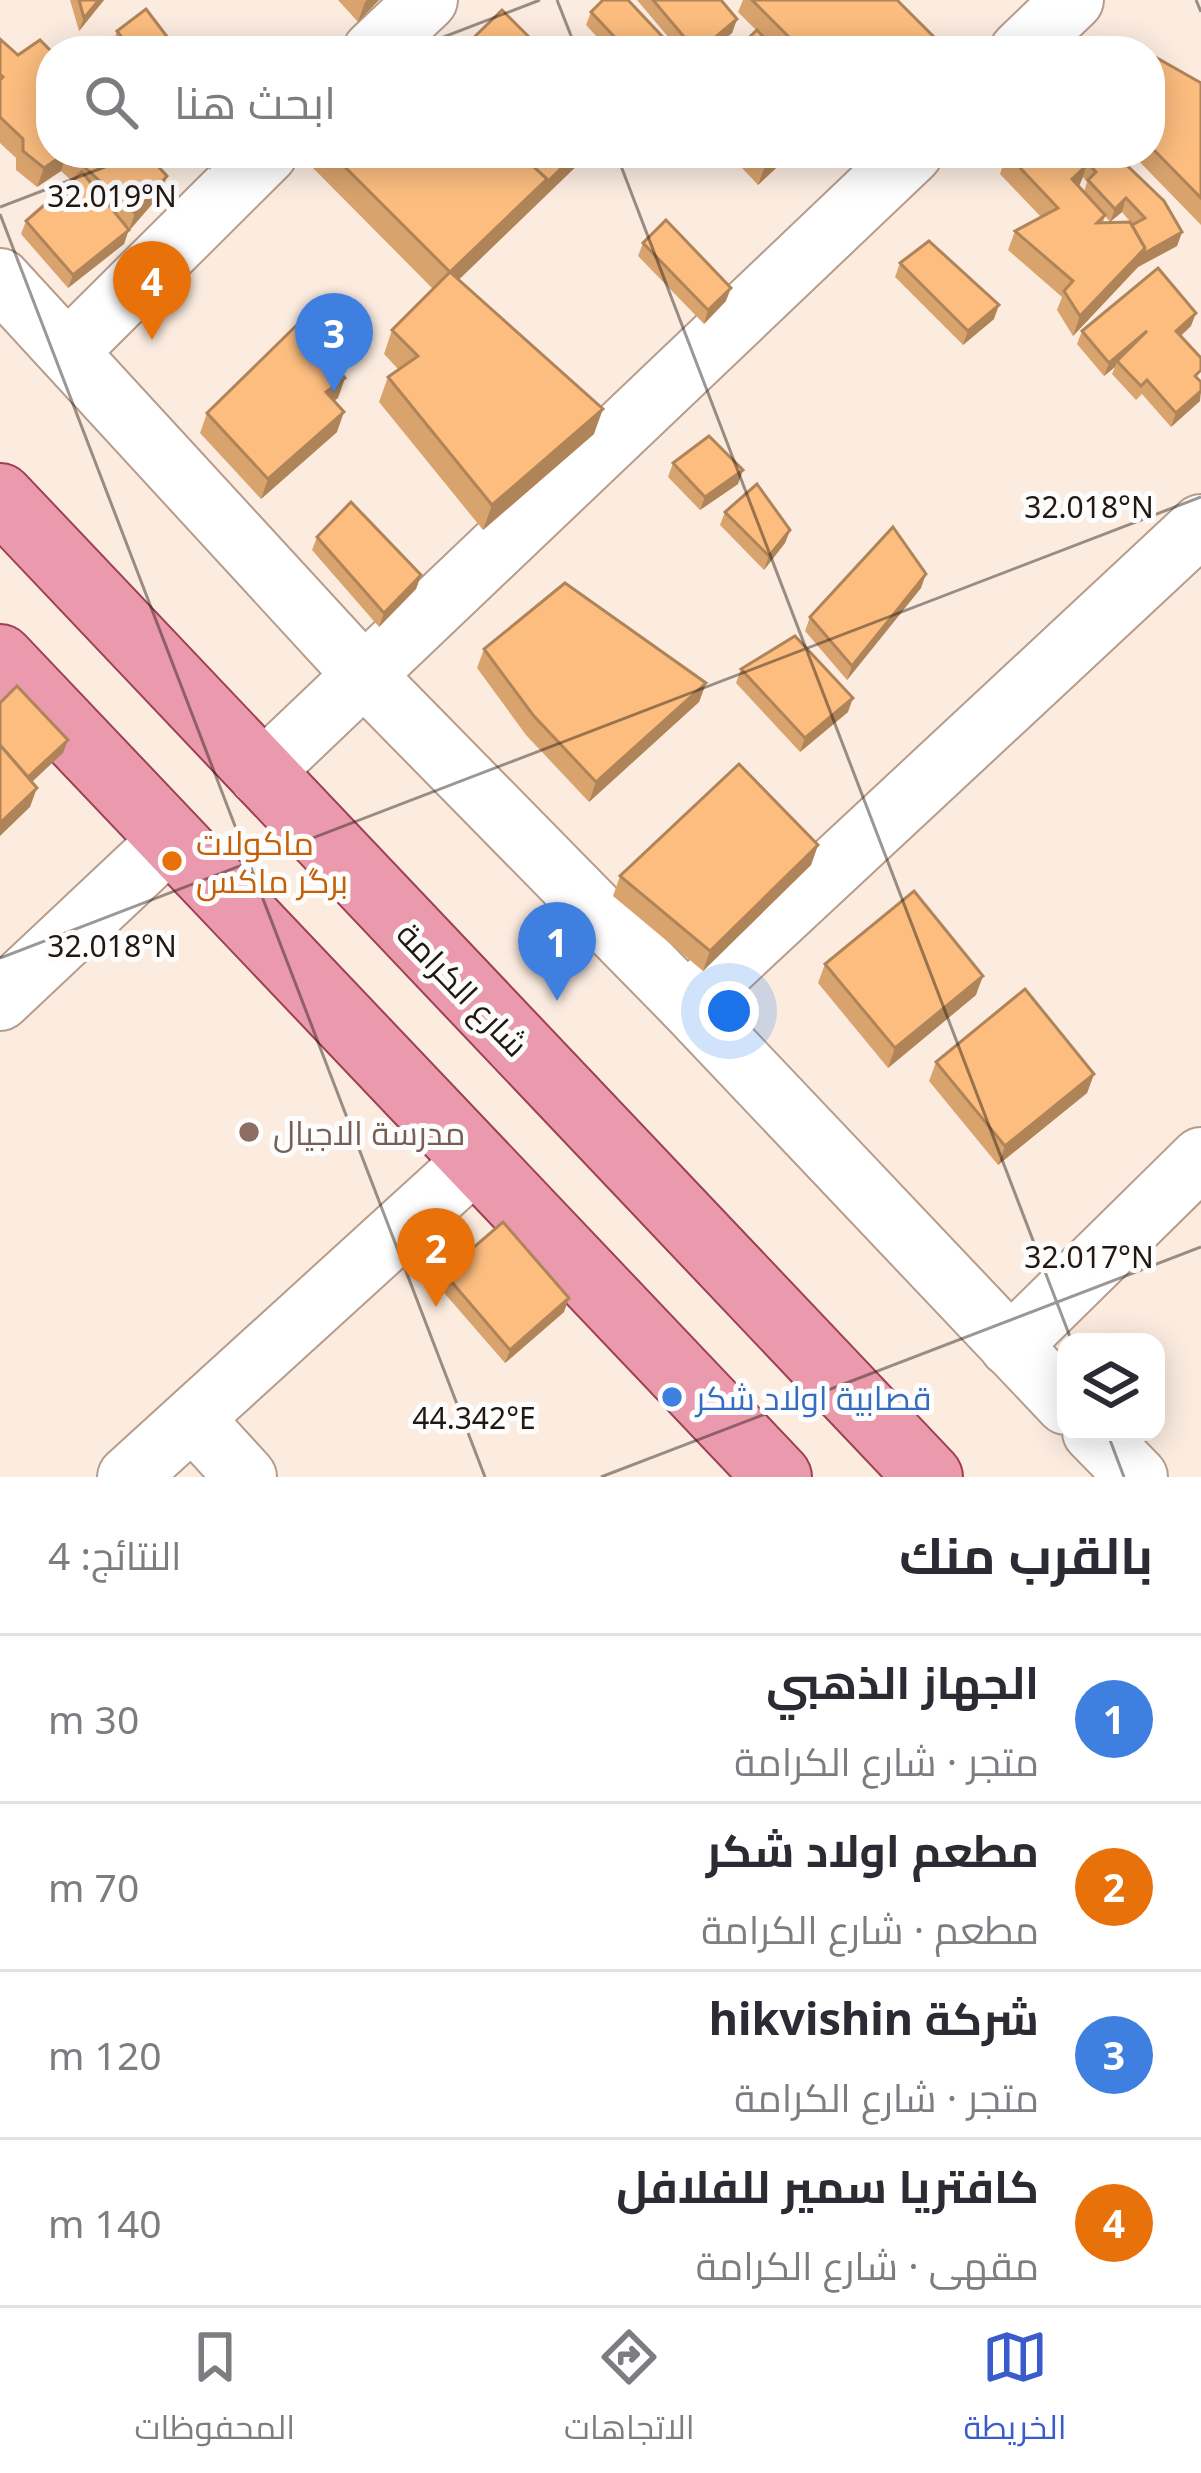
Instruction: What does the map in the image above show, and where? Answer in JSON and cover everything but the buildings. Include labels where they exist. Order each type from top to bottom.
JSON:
[{"type":"main road","name":"شارع الكرامة","points":[[0,497],[928,1477]]},
{"type":"main road","points":[[0,658],[778,1477]]},
{"type":"street","points":[[389,36],[427,0]]},
{"type":"street","points":[[1036,36],[1073,0]]},
{"type":"street","points":[[69,350],[251,168]]},
{"type":"street","points":[[259,775],[897,168]]},
{"type":"street","points":[[0,279],[364,674],[687,1004],[1057,1395]]},
{"type":"street","points":[[687,1004],[1201,525]]},
{"type":"street","points":[[0,1000],[172,839]]},
{"type":"street","points":[[1010,1346],[1201,1158]]},
{"type":"street","points":[[128,1477],[476,1160]]},
{"type":"street","points":[[193,1419],[246,1477]]},
{"type":"street","points":[[1103,1441],[1137,1477]]},
{"type":"place","name":"كافتريا سمير للفلافل","points":[[152,340]]},
{"type":"place","name":"شركة hikvishin","points":[[334,392]]},
{"type":"place","name":"ماكولات برگر ماكس","points":[[172,861]]},
{"type":"place","name":"الجهاز الذهبي","points":[[557,1001]]},
{"type":"place","name":"مدرسة الاجيال","points":[[249,1132]]},
{"type":"place","name":"مطعم اولاد شكر","points":[[436,1307]]},
{"type":"place","name":"قصابية اولاد شكر","points":[[672,1397]]}]
